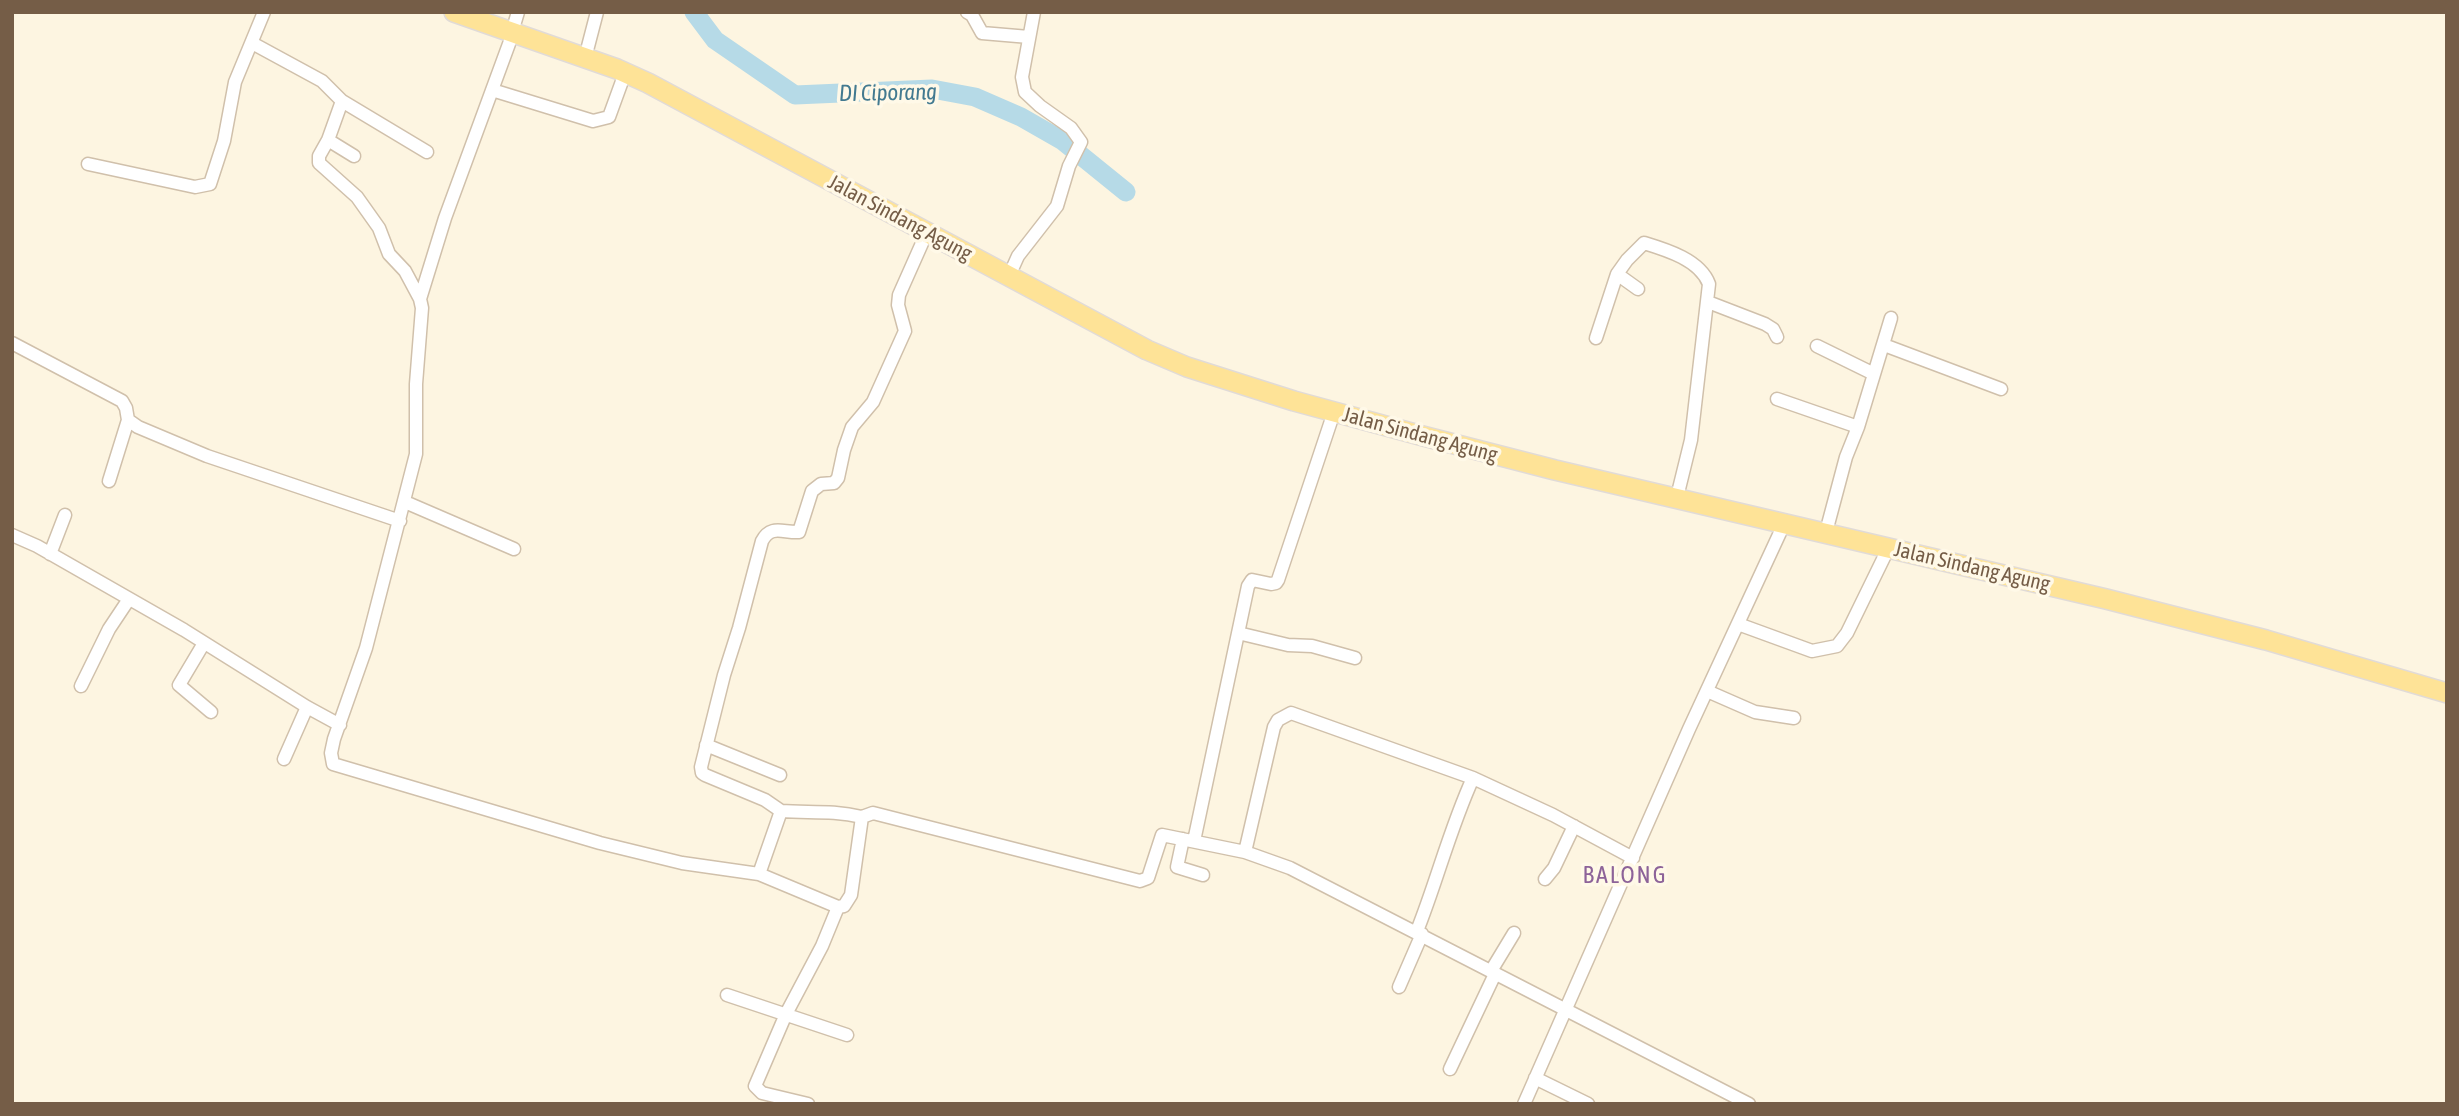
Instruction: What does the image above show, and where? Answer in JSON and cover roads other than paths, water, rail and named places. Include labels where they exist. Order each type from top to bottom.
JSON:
[{"type":"main road","name":"Jalan Sindang Agung","points":[[454,12],[625,73],[1167,359],[1334,412],[1555,470],[1889,547],[2266,640],[2447,693]]},
{"type":"street","points":[[88,164],[195,187],[210,184],[223,141],[235,82],[264,12]]},
{"type":"street","points":[[420,299],[445,218],[518,12]]},
{"type":"street","points":[[585,58],[597,12]]},
{"type":"street","points":[[967,12],[972,15],[982,33],[1029,37]]},
{"type":"street","points":[[1009,276],[1018,256],[1057,206],[1069,166],[1081,142],[1071,128],[1025,92],[1022,77],[1034,12]]},
{"type":"street","points":[[252,43],[322,81],[342,101],[427,152]]},
{"type":"street","points":[[492,90],[599,121],[609,117],[625,73]]},
{"type":"street","points":[[342,101],[328,140],[319,156],[319,163],[357,197],[383,235],[389,254],[405,271],[420,299],[422,318],[416,384],[416,454],[366,648],[331,753],[333,764],[600,843],[682,863],[759,874],[838,907],[844,906],[851,895],[862,817]]},
{"type":"street","points":[[328,140],[354,156]]},
{"type":"street","points":[[927,232],[899,295],[898,306],[905,331],[873,402],[852,427],[838,478],[834,483],[821,484],[813,491],[799,532],[773,529],[762,541],[706,745],[702,773],[765,800],[780,811],[804,813],[830,810],[862,817],[873,813],[1140,881],[1148,878],[1160,836],[1245,852],[1290,868],[1748,1103]]},
{"type":"street","points":[[1596,338],[1617,274],[1644,243],[1671,251],[1705,275],[1709,284],[1708,302],[1691,440],[1677,497]]},
{"type":"street","points":[[1617,274],[1638,289]]},
{"type":"street","points":[[1708,302],[1765,324],[1773,329],[1777,337]]},
{"type":"street","points":[[1826,532],[1846,457],[1858,427],[1891,318]]},
{"type":"street","points":[[12,343],[122,401],[128,421],[108,481]]},
{"type":"street","points":[[1884,345],[2001,389]]},
{"type":"street","points":[[1817,346],[1874,374]]},
{"type":"street","points":[[1777,399],[1858,427]]},
{"type":"street","points":[[1203,876],[1178,868],[1189,840],[1249,582],[1255,580],[1274,584],[1278,580],[1334,412]]},
{"type":"street","points":[[128,421],[207,456],[400,521]]},
{"type":"street","points":[[405,502],[514,550]]},
{"type":"street","points":[[50,554],[65,514]]},
{"type":"street","points":[[1524,1104],[1784,524]]},
{"type":"street","points":[[12,535],[129,599],[340,725]]},
{"type":"street","points":[[1738,624],[1812,651],[1837,646],[1847,633],[1889,547]]},
{"type":"street","points":[[81,686],[110,629],[129,599]]},
{"type":"street","points":[[1238,633],[1288,645],[1312,646],[1355,658]]},
{"type":"street","points":[[204,643],[179,685],[211,712]]},
{"type":"street","points":[[1707,691],[1755,712],[1794,718]]},
{"type":"street","points":[[284,759],[307,707]]},
{"type":"street","points":[[1245,852],[1274,727],[1284,715],[1298,715],[1473,778],[1574,826],[1633,858]]},
{"type":"street","points":[[706,745],[780,775]]},
{"type":"street","points":[[1399,987],[1420,933],[1458,811],[1473,778]]},
{"type":"street","points":[[759,874],[780,811]]},
{"type":"street","points":[[1545,879],[1555,868],[1574,826]]},
{"type":"street","points":[[808,1104],[762,1093],[755,1086],[786,1014],[822,946],[838,907]]},
{"type":"street","points":[[1450,1069],[1493,972],[1514,933]]},
{"type":"street","points":[[727,995],[847,1035]]},
{"type":"street","points":[[1535,1078],[1588,1104]]},
{"type":"waterway","name":"DI Ciporang","points":[[694,12],[715,40],[795,95],[932,89],[975,97],[1021,117],[1063,141],[1126,192]]},
{"type":"district","name":"BALONG","points":[[1625,875]]}]
